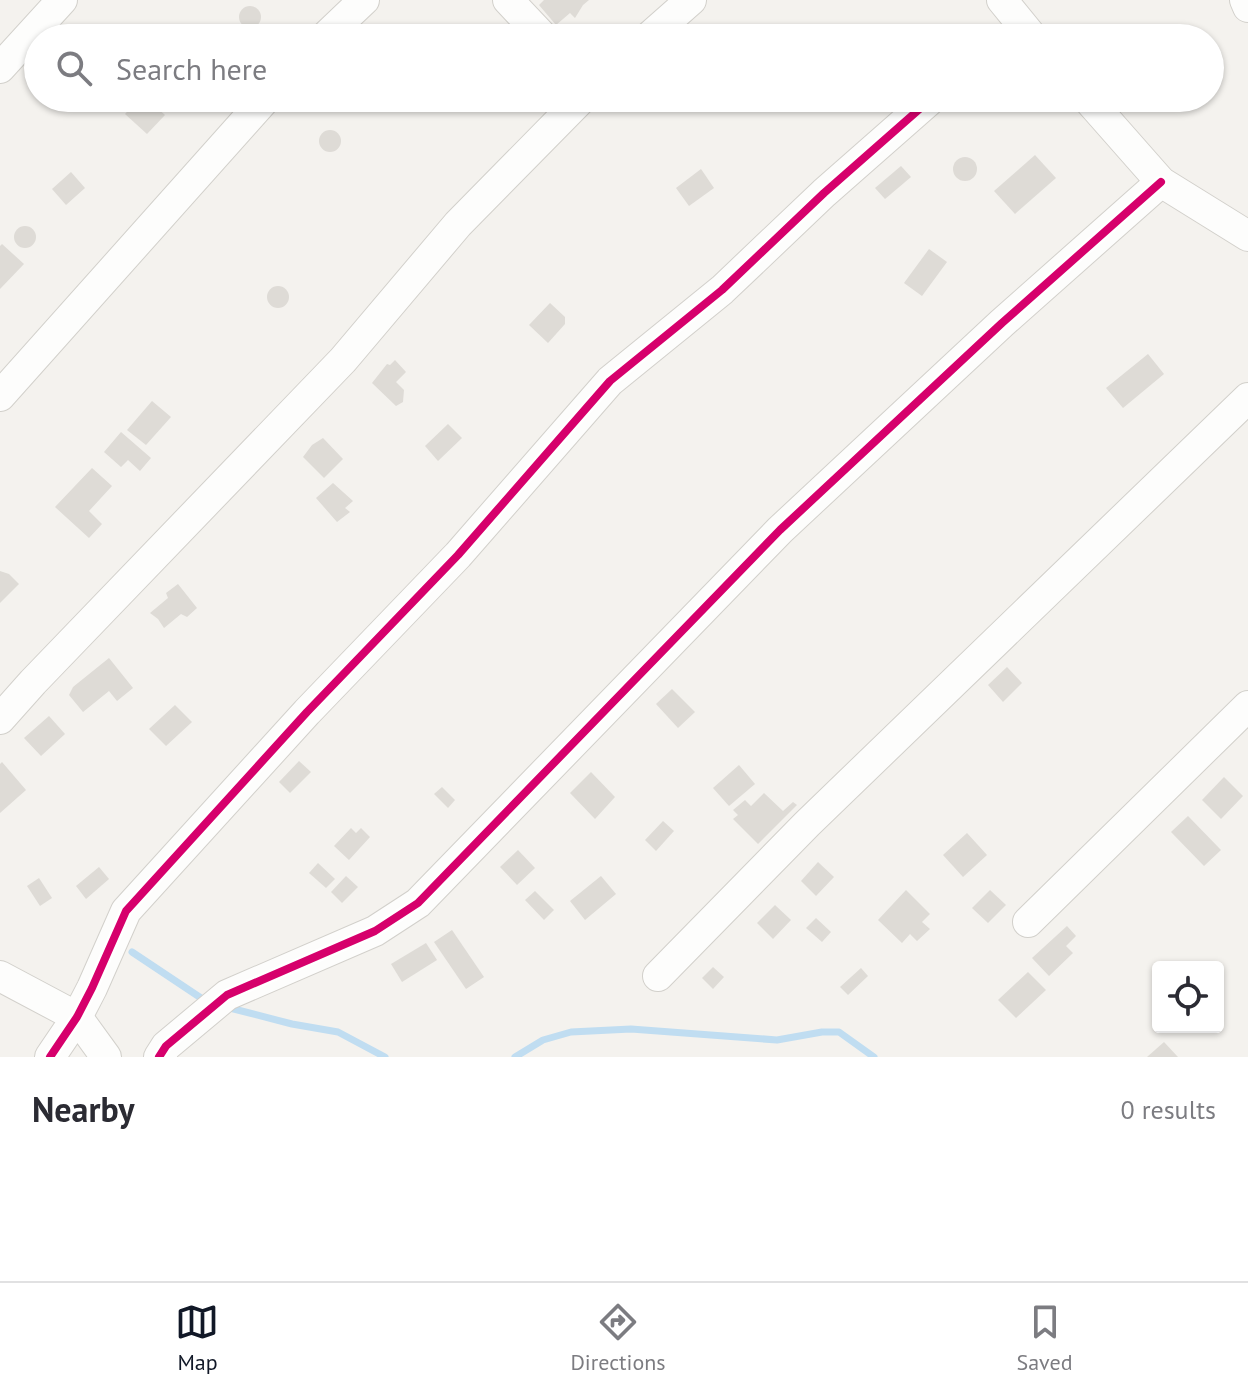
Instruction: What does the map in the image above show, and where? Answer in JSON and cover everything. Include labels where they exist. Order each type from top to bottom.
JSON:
[{"type":"street","points":[[40,24],[62,0]]},
{"type":"street","points":[[339,24],[364,0]]},
{"type":"street","points":[[508,0],[531,24]]},
{"type":"street","points":[[664,24],[691,0]]},
{"type":"street","points":[[1245,0],[1248,7]]},
{"type":"street","points":[[0,68],[24,42]]},
{"type":"street","points":[[0,396],[254,112]]},
{"type":"street","points":[[0,719],[343,360],[458,224],[568,112]]},
{"type":"street","points":[[50,1057],[77,1017],[126,911],[307,712],[458,555],[610,381],[722,290],[824,193],[916,112]]},
{"type":"street","points":[[1099,112],[1161,182],[1241,224]]},
{"type":"street","points":[[159,1057],[166,1046],[216,1005],[375,931],[418,903],[780,530],[1002,323],[1161,182]]},
{"type":"street","points":[[658,976],[841,791],[1248,398]]},
{"type":"street","points":[[1028,922],[1248,706]]},
{"type":"street","points":[[0,976],[77,1017],[106,1057]]},
{"type":"building","points":[[544,0],[589,0],[575,18],[570,13],[557,24],[539,5]]},
{"type":"building","points":[[246,7],[254,7],[260,13],[258,24],[242,24],[240,21],[240,13]]},
{"type":"building","points":[[162,112],[165,115],[147,134],[125,114]]},
{"type":"building","points":[[330,130],[338,133],[341,141],[338,149],[330,152],[322,149],[319,141],[322,133]]},
{"type":"building","points":[[1035,155],[1056,178],[1015,214],[994,191]]},
{"type":"building","points":[[965,157],[973,161],[977,169],[973,177],[965,181],[957,177],[953,169],[957,161]]},
{"type":"building","points":[[901,166],[911,177],[885,199],[875,188]]},
{"type":"building","points":[[701,169],[714,188],[689,206],[676,188]]},
{"type":"building","points":[[71,172],[85,188],[66,205],[52,189]]},
{"type":"building","points":[[25,226],[33,229],[36,237],[33,245],[25,248],[17,245],[14,237],[17,229]]},
{"type":"building","points":[[2,244],[24,264],[0,289],[0,246]]},
{"type":"building","points":[[929,249],[947,262],[922,296],[904,283]]},
{"type":"building","points":[[278,286],[286,289],[289,297],[286,305],[278,308],[270,305],[267,297],[270,289]]},
{"type":"building","points":[[550,303],[565,317],[565,324],[548,343],[529,325]]},
{"type":"building","points":[[1148,354],[1164,374],[1123,408],[1106,388]]},
{"type":"building","points":[[395,360],[406,372],[396,382],[404,390],[403,402],[396,406],[372,383],[387,364]]},
{"type":"building","points":[[152,401],[171,417],[146,445],[127,430]]},
{"type":"building","points":[[448,424],[462,438],[438,461],[425,446]]},
{"type":"building","points":[[121,432],[151,458],[140,471],[128,460],[121,467],[104,452]]},
{"type":"building","points":[[323,438],[343,459],[324,478],[303,457],[312,445]]},
{"type":"building","points":[[92,468],[112,486],[89,511],[102,524],[89,538],[55,507]]},
{"type":"building","points":[[333,483],[353,501],[345,508],[350,512],[337,522],[316,498]]},
{"type":"building","points":[[0,571],[9,574],[19,584],[0,603]]},
{"type":"building","points":[[178,584],[197,608],[187,617],[181,614],[164,628],[150,613],[168,598],[166,593]]},
{"type":"building","points":[[109,658],[133,688],[117,701],[109,691],[83,712],[69,695],[73,687]]},
{"type":"building","points":[[1007,667],[1022,683],[1003,702],[988,685]]},
{"type":"building","points":[[672,689],[695,712],[678,728],[656,704]]},
{"type":"building","points":[[175,705],[192,722],[166,746],[149,729]]},
{"type":"building","points":[[49,716],[65,734],[41,756],[24,738]]},
{"type":"building","points":[[299,761],[311,772],[290,793],[279,782]]},
{"type":"building","points":[[2,762],[26,790],[0,813],[0,764]]},
{"type":"building","points":[[739,765],[755,784],[729,806],[713,788]]},
{"type":"building","points":[[591,772],[615,797],[595,819],[570,793]]},
{"type":"building","points":[[1224,777],[1243,796],[1221,819],[1202,800]]},
{"type":"building","points":[[442,787],[455,800],[448,808],[434,794]]},
{"type":"building","points":[[764,793],[783,811],[793,802],[797,805],[758,844],[733,819],[738,815],[733,810],[745,800],[751,806]]},
{"type":"building","points":[[1188,816],[1221,850],[1204,866],[1171,832]]},
{"type":"building","points":[[663,821],[674,831],[656,851],[645,840]]},
{"type":"building","points":[[351,828],[356,833],[361,828],[370,837],[349,860],[334,846]]},
{"type":"building","points":[[967,833],[987,855],[963,877],[943,855]]},
{"type":"building","points":[[518,850],[535,868],[517,885],[500,867]]},
{"type":"building","points":[[818,862],[834,877],[816,896],[801,881]]},
{"type":"building","points":[[318,863],[335,879],[326,888],[309,873]]},
{"type":"building","points":[[99,867],[109,879],[86,899],[76,886]]},
{"type":"building","points":[[346,876],[358,887],[342,903],[331,892]]},
{"type":"building","points":[[601,876],[616,894],[585,920],[570,901]]},
{"type":"building","points":[[39,878],[52,898],[40,906],[27,886]]},
{"type":"building","points":[[906,890],[930,914],[922,922],[930,929],[917,941],[910,934],[902,943],[878,920]]},
{"type":"building","points":[[990,890],[1006,905],[988,923],[972,908]]},
{"type":"building","points":[[535,891],[554,910],[544,920],[525,900]]},
{"type":"building","points":[[775,905],[791,920],[773,939],[757,923]]},
{"type":"building","points":[[816,918],[831,932],[822,942],[806,928]]},
{"type":"building","points":[[1067,926],[1076,936],[1066,946],[1073,953],[1049,976],[1032,958]]},
{"type":"building","points":[[452,930],[484,977],[466,989],[434,942]]},
{"type":"building","points":[[426,943],[437,960],[402,982],[391,964]]},
{"type":"building","points":[[713,967],[724,977],[713,989],[702,978]]},
{"type":"building","points":[[861,968],[868,976],[848,995],[840,987]]},
{"type":"building","points":[[1028,972],[1046,990],[1016,1018],[998,1000]]},
{"type":"building","points":[[1164,1042],[1178,1057],[1147,1057]]},
{"type":"waterway","points":[[132,952],[207,1002]]},
{"type":"waterway","points":[[226,1007],[338,1032],[385,1057]]},
{"type":"waterway","points":[[515,1057],[543,1040],[571,1032],[631,1029],[777,1040],[839,1032],[874,1057]]},
{"type":"cycle path","points":[[50,1057],[77,1017],[126,911],[307,712],[458,555],[610,381],[722,290],[824,193],[916,112]]},
{"type":"cycle path","points":[[159,1057],[166,1046],[227,995],[375,931],[418,903],[780,530],[1002,323],[1161,182]]}]
